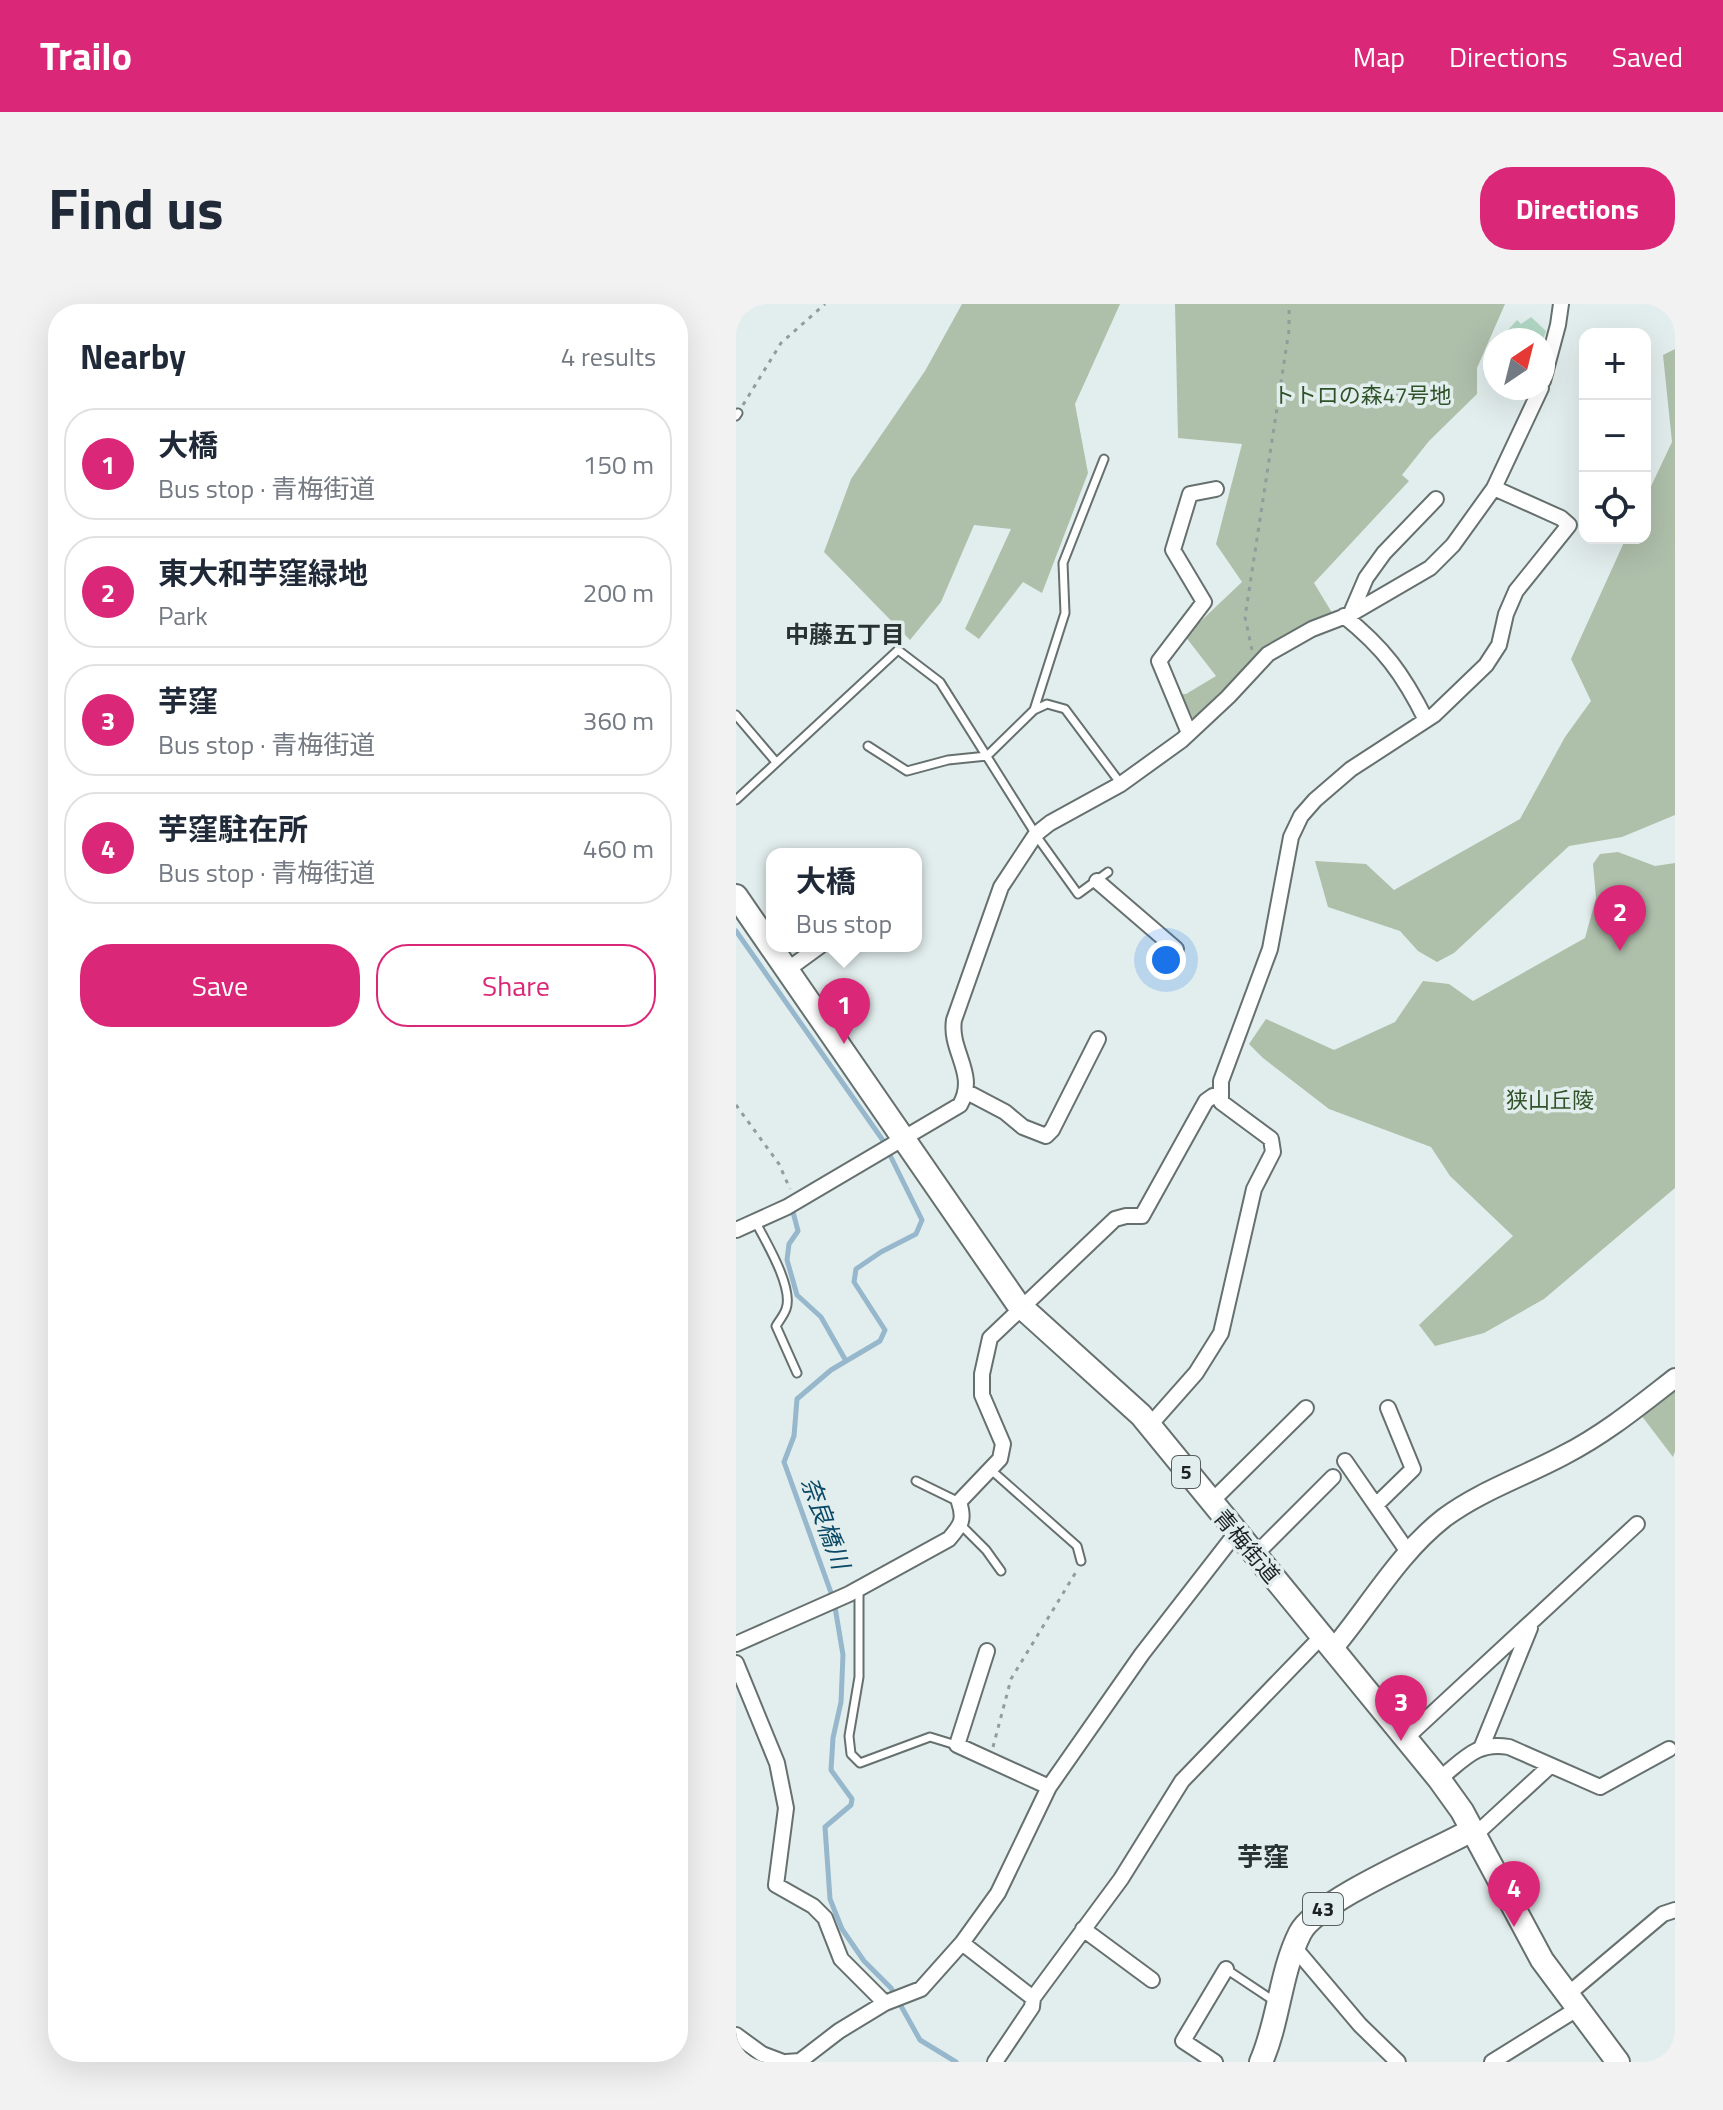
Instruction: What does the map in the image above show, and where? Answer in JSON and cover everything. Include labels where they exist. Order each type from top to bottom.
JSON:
[{"type":"main road","name":"青梅街道","points":[[737,901],[766,941]]},
{"type":"main road","name":"青梅街道","points":[[774,952],[898,1142],[1022,1309],[1125,1398],[1150,1425],[1439,1779],[1474,1833],[1536,1951],[1618,2062]]},
{"type":"main road","name":"43","points":[[1261,2062],[1294,1947],[1308,1921],[1330,1904],[1474,1833]]},
{"type":"street","points":[[1555,336],[1561,304]]},
{"type":"street","points":[[736,1230],[791,1204],[955,1110],[967,1092],[967,1075],[955,1040],[954,1020],[1001,887],[1036,834],[1121,784],[1189,733],[1268,654],[1312,629],[1348,615],[1430,568],[1453,545],[1494,488],[1535,400]]},
{"type":"street","points":[[1150,1425],[1216,1345],[1240,1257],[1254,1189],[1273,1152],[1271,1139],[1221,1102],[1221,1081],[1270,949],[1291,837],[1301,816],[1315,800],[1351,769],[1426,720],[1486,665],[1499,645],[1506,614],[1516,591],[1569,525],[1561,518],[1494,488]]},
{"type":"street","points":[[1189,733],[1159,661],[1204,602],[1173,550],[1190,494],[1216,489]]},
{"type":"street","points":[[1348,615],[1366,578],[1384,553],[1436,499]]},
{"type":"street","points":[[1348,615],[1388,657],[1411,689],[1426,720]]},
{"type":"street","points":[[1102,877],[1176,949]]},
{"type":"street","points":[[787,970],[812,952]]},
{"type":"street","points":[[967,1092],[995,1106],[1023,1127],[1046,1136],[1052,1130],[1098,1039]]},
{"type":"street","points":[[736,1644],[843,1597],[949,1539],[961,1525],[964,1516],[959,1502],[1000,1459],[1003,1444],[982,1395],[990,1338],[1115,1219],[1142,1216],[1206,1101],[1221,1094]]},
{"type":"street","points":[[995,2062],[1032,2007],[1033,1998],[1121,1879],[1182,1781],[1327,1643],[1408,1552],[1452,1513],[1594,1439],[1675,1378]]},
{"type":"street","points":[[1211,1502],[1306,1408]]},
{"type":"street","points":[[1376,1505],[1413,1469],[1388,1408]]},
{"type":"street","points":[[1345,1461],[1408,1552]]},
{"type":"street","points":[[1255,1555],[1333,1477]]},
{"type":"street","points":[[1406,1738],[1637,1524]]},
{"type":"street","points":[[736,2035],[762,2054],[784,2062],[801,2062],[839,2031],[886,2003],[921,1989],[962,1943],[998,1893],[1049,1787],[1142,1654],[1236,1533]]},
{"type":"street","points":[[1482,1746],[1532,1622]]},
{"type":"street","points":[[987,1651],[957,1745],[1049,1787]]},
{"type":"street","points":[[736,1663],[777,1763],[786,1808],[776,1885],[813,1906],[825,1918],[841,1959],[886,2003]]},
{"type":"street","points":[[1439,1779],[1482,1746],[1494,1744],[1509,1747],[1600,1787],[1669,1749]]},
{"type":"street","points":[[1474,1833],[1550,1766]]},
{"type":"street","points":[[1492,2062],[1572,2002],[1663,1914],[1675,1910]]},
{"type":"street","points":[[1083,1929],[1152,1980]]},
{"type":"street","points":[[962,1943],[1033,1998]]},
{"type":"street","points":[[1294,1947],[1360,2025],[1398,2062]]},
{"type":"street","points":[[1215,2062],[1183,2041],[1226,1969]]},
{"type":"lane","points":[[1034,710],[1065,613],[1063,563],[1104,459]]},
{"type":"lane","points":[[736,800],[898,650],[940,682],[1036,834],[1078,894],[1102,877]]},
{"type":"lane","points":[[868,746],[907,771],[948,760],[987,756],[1034,710],[1047,704],[1065,709],[1121,784]]},
{"type":"lane","points":[[736,715],[776,762]]},
{"type":"lane","points":[[755,1221],[775,1260],[785,1292],[786,1310],[776,1326],[797,1373]]},
{"type":"lane","points":[[990,1469],[1077,1546],[1081,1561]]},
{"type":"lane","points":[[916,1481],[959,1502]]},
{"type":"lane","points":[[961,1525],[986,1550],[1001,1571]]},
{"type":"lane","points":[[859,1588],[859,1677],[849,1736],[851,1754],[860,1763],[930,1737],[957,1745]]},
{"type":"lane","points":[[1226,1969],[1279,2004]]},
{"type":"path","points":[[737,415],[781,343],[825,304]]},
{"type":"path","points":[[1255,666],[1245,617],[1289,330],[1289,304]]},
{"type":"path","points":[[736,1105],[779,1164],[789,1183],[791,1204]]},
{"type":"path","points":[[990,1760],[1011,1679],[1081,1561]]},
{"type":"green space","points":[[962,304],[1120,304],[1075,404],[1088,473],[1042,593],[1023,582],[979,639],[965,629],[1011,529],[974,525],[941,602],[910,640],[824,552],[851,479],[925,371]]},
{"type":"green space","name":"トトロの森47号地","points":[[1175,304],[1505,304],[1494,328],[1483,328],[1477,394],[1429,441],[1402,475],[1409,481],[1314,583],[1334,616],[1266,649],[1193,718],[1181,694],[1216,676],[1185,636],[1242,582],[1216,544],[1242,444],[1178,438]]},
{"type":"green space","points":[[1675,349],[1675,815],[1622,837],[1569,846],[1454,953],[1437,962],[1418,951],[1400,931],[1328,907],[1315,861],[1366,864],[1394,890],[1520,819],[1565,737],[1591,701],[1571,659],[1623,544],[1651,544],[1651,486],[1672,442],[1663,355]]},
{"type":"green space","name":"狭山丘陵","points":[[1618,852],[1655,866],[1675,863],[1675,1188],[1544,1299],[1484,1333],[1435,1346],[1419,1325],[1513,1236],[1450,1176],[1431,1147],[1329,1109],[1249,1044],[1266,1019],[1334,1050],[1395,1022],[1423,981],[1449,984],[1473,1001],[1585,938],[1596,898],[1593,864],[1600,854]]},
{"type":"green space","points":[[1675,1387],[1675,1451],[1673,1457],[1641,1415]]},
{"type":"building","points":[[1531,317],[1543,328],[1510,328],[1517,320],[1521,324]]},
{"type":"waterway","name":"奈良橋川","points":[[736,931],[882,1139],[922,1220],[916,1234],[856,1269],[854,1282],[885,1330],[880,1341],[831,1370],[797,1399],[794,1436],[784,1462],[834,1601],[843,1655],[841,1702],[833,1738],[831,1770],[852,1799],[851,1805],[825,1827],[830,1899],[842,1929],[864,1961],[891,1988],[920,2040],[956,2062]]},
{"type":"waterway","points":[[793,1212],[798,1231],[789,1244],[787,1260],[797,1295],[821,1317],[846,1361]]},
{"type":"place","name":"東大和芋窪緑地","points":[[1620,951]]},
{"type":"place","name":"大橋","points":[[844,1044]]},
{"type":"place","name":"芋窪","points":[[1401,1741]]},
{"type":"place","name":"芋窪駐在所","points":[[1514,1927]]},
{"type":"district","name":"中藤五丁目","points":[[845,635]]},
{"type":"district","name":"芋窪","points":[[1263,1857]]}]
